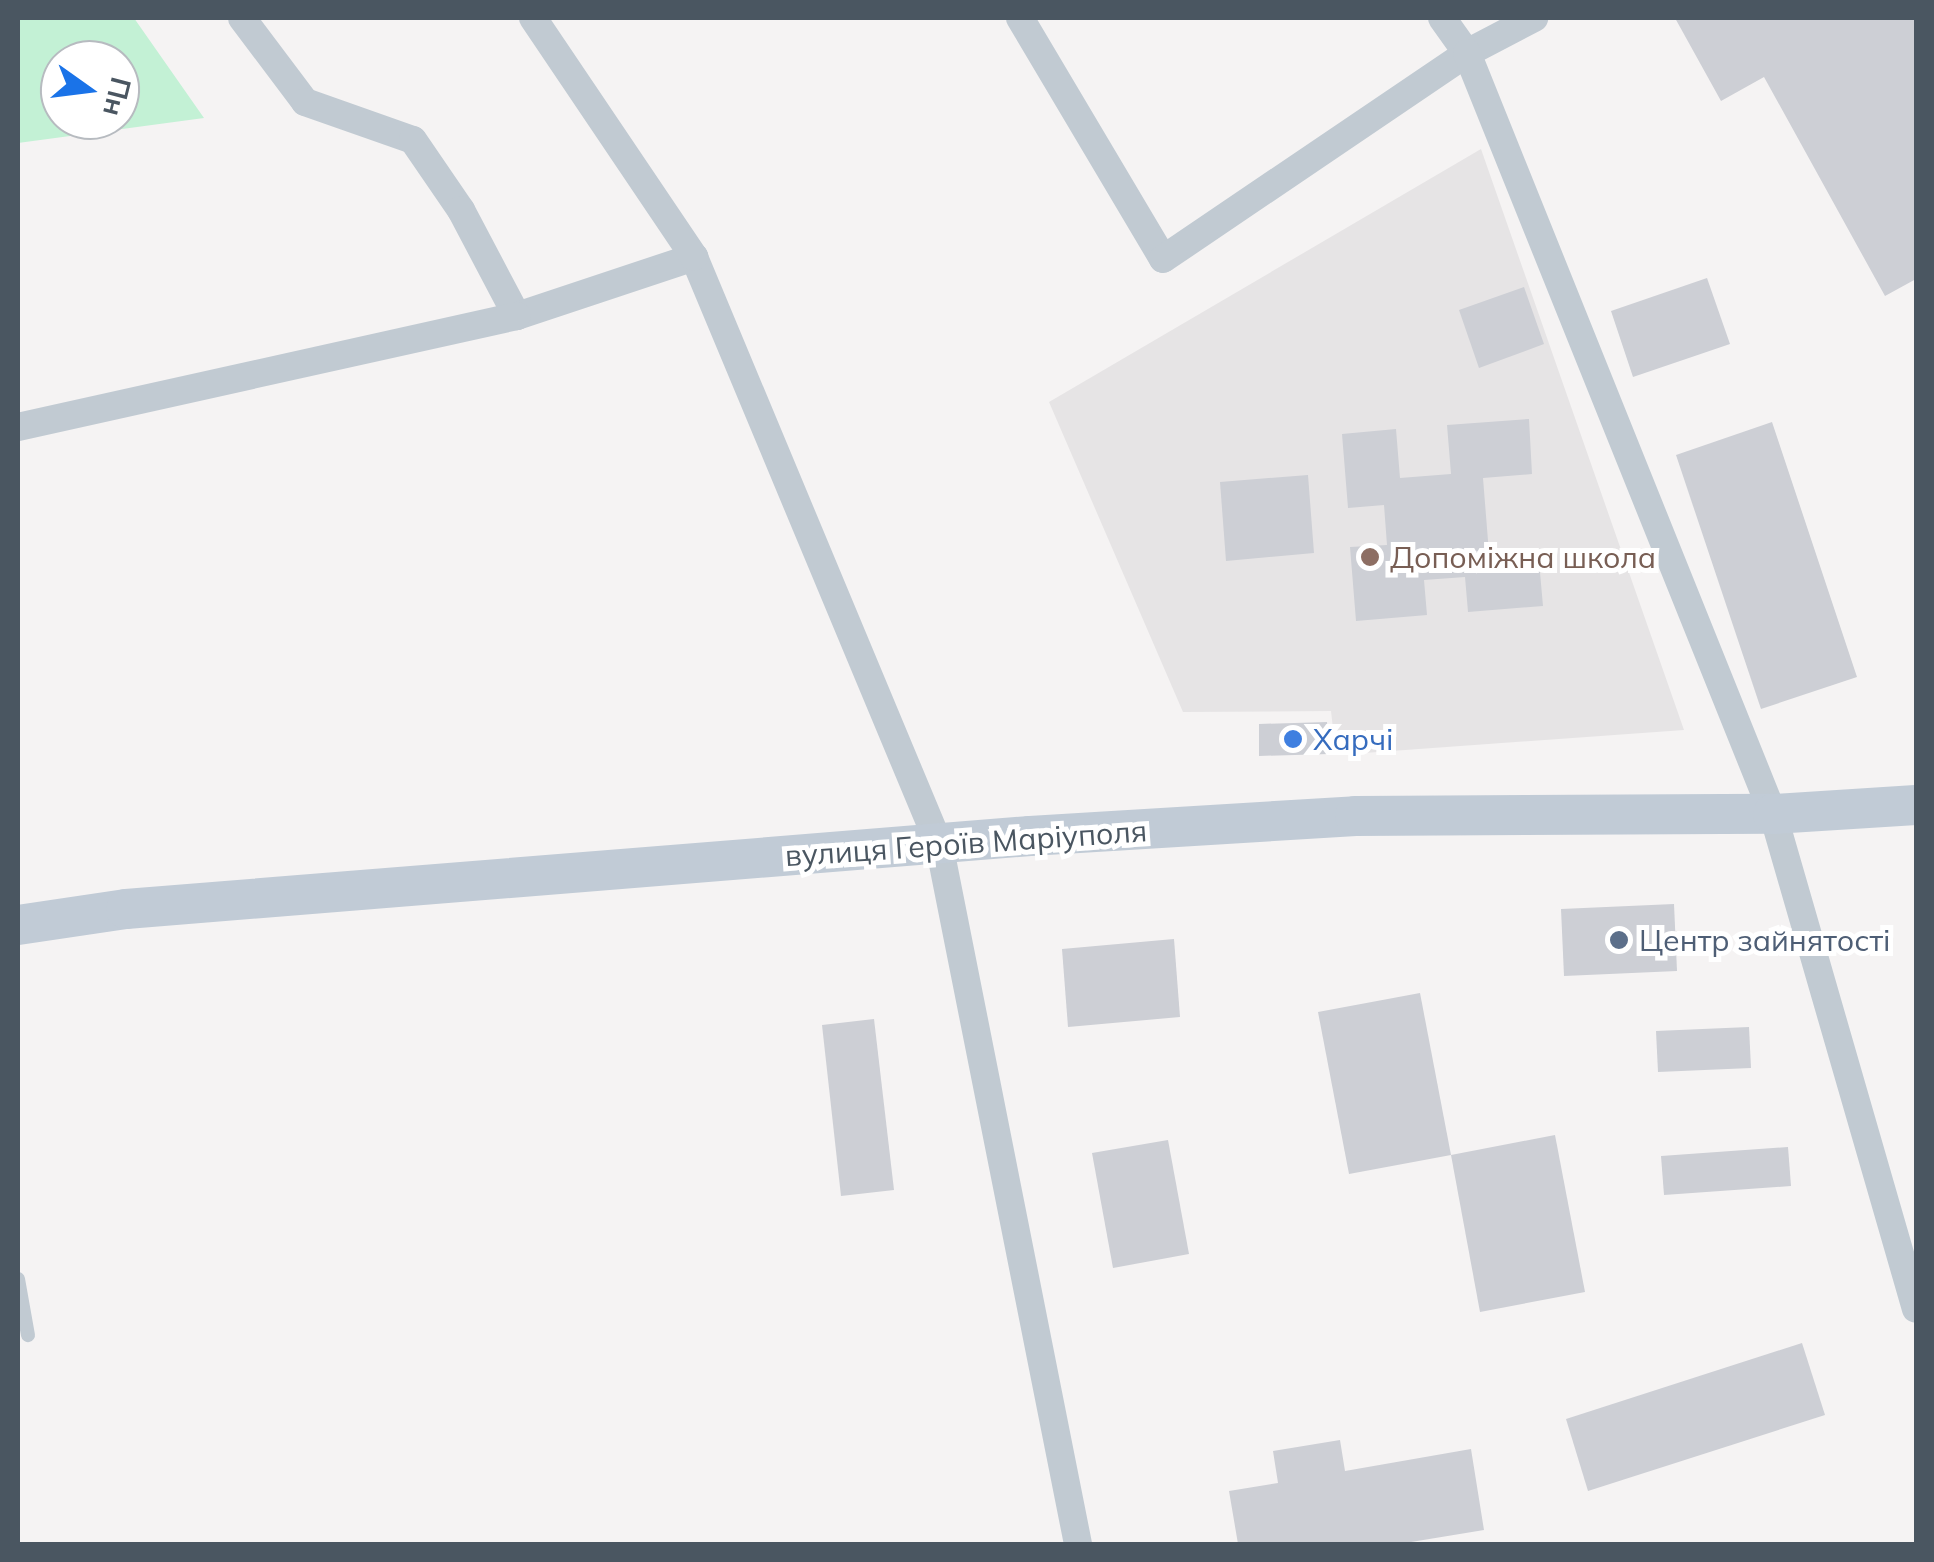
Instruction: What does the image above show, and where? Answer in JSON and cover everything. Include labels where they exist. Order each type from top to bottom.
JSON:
[{"type":"main road","name":"вулиця Героїв Маріуполя","points":[[18,926],[126,909],[940,844],[1355,816],[1773,814],[1916,805]]},
{"type":"street","points":[[242,18],[305,102],[413,140],[462,210],[516,316]]},
{"type":"street","points":[[533,18],[694,257],[940,844],[1078,1544]]},
{"type":"street","points":[[1020,18],[1162,259],[1468,52],[1534,18]]},
{"type":"street","points":[[1442,18],[1468,52],[1773,814],[1916,1309]]},
{"type":"street","points":[[18,427],[516,316],[694,257]]},
{"type":"lane","points":[[18,1279],[28,1335]]},
{"type":"shaded area","name":"Допомiжна школа","points":[[1481,149],[1684,730],[1336,755],[1331,711],[1183,712],[1049,402]]},
{"type":"green space","points":[[18,18],[134,18],[204,118],[140,127],[140,40],[40,40],[40,140],[18,143]]},
{"type":"building","points":[[1675,18],[1916,18],[1916,279],[1885,296],[1764,77],[1721,101]]},
{"type":"building","points":[[1707,278],[1730,344],[1633,377],[1611,311]]},
{"type":"building","points":[[1524,287],[1544,344],[1479,368],[1459,310]]},
{"type":"building","points":[[1529,419],[1532,474],[1483,478],[1489,553],[1538,550],[1543,606],[1468,612],[1465,577],[1424,580],[1427,615],[1356,621],[1350,547],[1387,545],[1384,505],[1348,508],[1342,434],[1396,429],[1400,478],[1451,474],[1447,425]]},
{"type":"building","points":[[1772,422],[1857,677],[1761,709],[1676,455]]},
{"type":"building","points":[[1308,475],[1314,553],[1226,561],[1220,482]]},
{"type":"building","name":"Харчі","points":[[1327,722],[1328,754],[1259,756],[1259,724]]},
{"type":"building","name":"Центр зайнятості","points":[[1674,904],[1677,971],[1564,976],[1561,909]]},
{"type":"building","points":[[1174,939],[1180,1017],[1068,1027],[1062,949]]},
{"type":"building","points":[[1420,993],[1451,1155],[1349,1174],[1318,1012]]},
{"type":"building","points":[[874,1019],[894,1190],[841,1196],[822,1025]]},
{"type":"building","points":[[1749,1027],[1751,1068],[1658,1072],[1656,1031]]},
{"type":"building","points":[[1555,1135],[1585,1292],[1480,1312],[1451,1155]]},
{"type":"building","points":[[1168,1140],[1189,1254],[1113,1268],[1092,1153]]},
{"type":"building","points":[[1788,1147],[1791,1186],[1664,1195],[1661,1156]]},
{"type":"building","points":[[1802,1343],[1825,1415],[1588,1491],[1566,1419]]},
{"type":"building","points":[[1340,1440],[1345,1471],[1471,1449],[1484,1530],[1399,1544],[1238,1544],[1229,1491],[1278,1483],[1273,1451]]},
{"type":"place","name":"Допомiжна школа","points":[[1370,557]]},
{"type":"place","name":"Харчі","points":[[1293,739]]},
{"type":"place","name":"Центр зайнятості","points":[[1619,940]]}]
